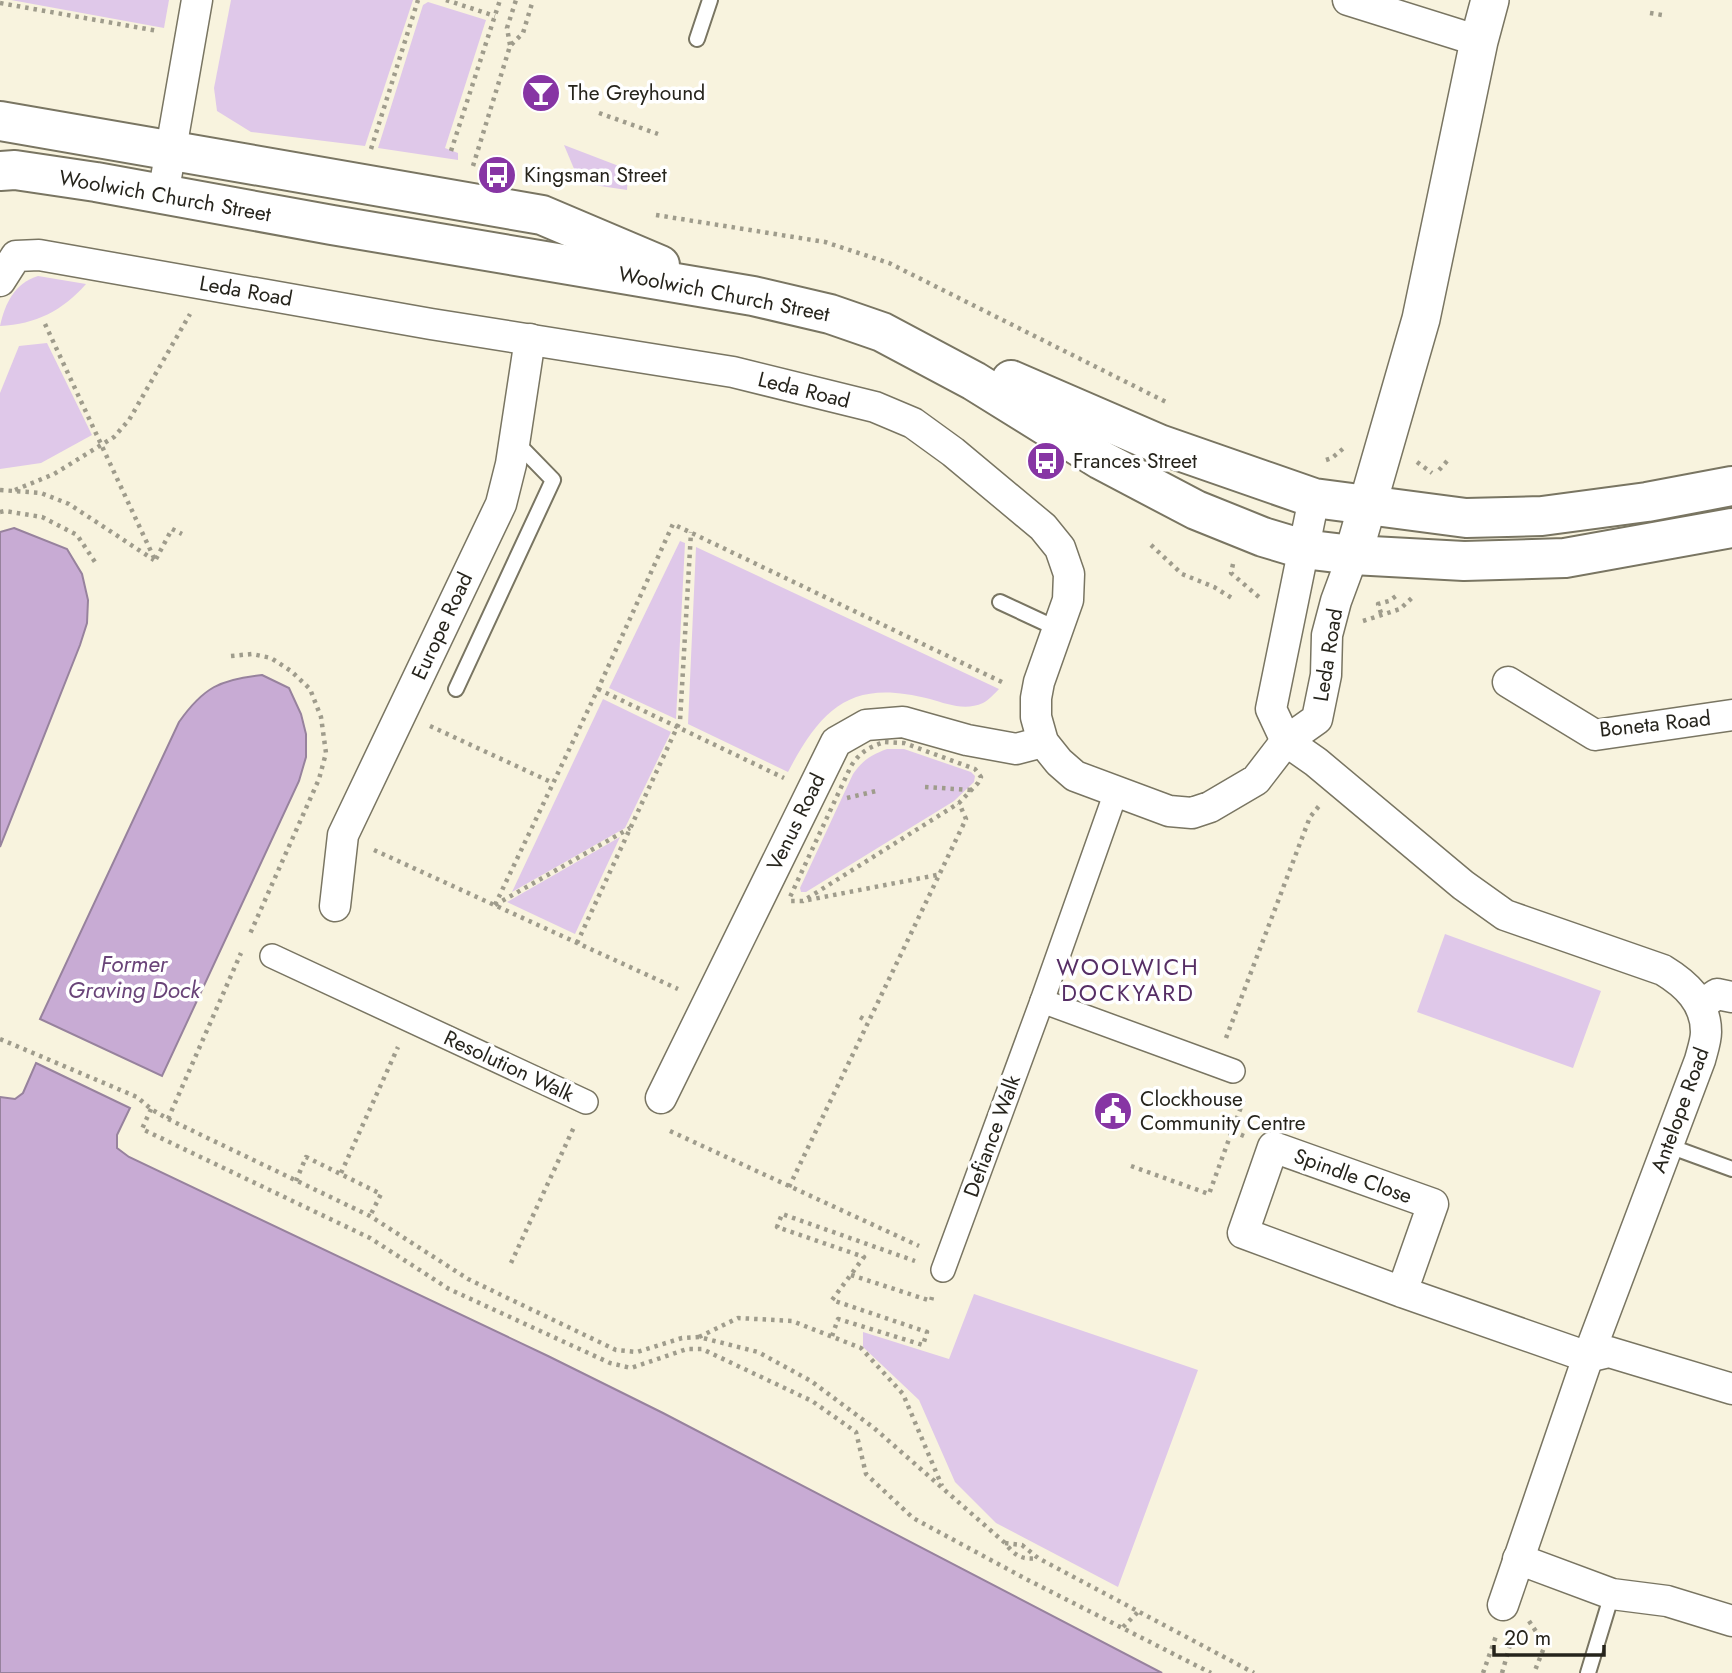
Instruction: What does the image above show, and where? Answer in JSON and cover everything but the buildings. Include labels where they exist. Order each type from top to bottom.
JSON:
[{"type":"main road","name":"Woolwich Church Street","points":[[0,121],[542,215],[680,273],[806,295],[884,322],[1159,444],[1314,498],[1466,518],[1519,517],[1647,502],[1732,485]]},
{"type":"main road","name":"Woolwich Church Street","points":[[0,171],[29,172],[753,296],[830,314],[882,332],[974,381],[1101,460],[1196,509],[1263,537],[1303,549],[1353,555],[1464,561],[1565,558],[1732,528]]},
{"type":"street","points":[[163,195],[197,0]]},
{"type":"street","points":[[1348,0],[1479,41]]},
{"type":"street","points":[[1353,555],[1421,320],[1479,41],[1490,0]]},
{"type":"street","name":"Leda Road","points":[[8,268],[39,255],[733,372],[875,407],[913,423],[953,452],[1043,527],[1060,548],[1069,574],[1068,600],[1035,698],[1036,717],[1044,742],[1059,762],[1075,776],[1169,811],[1192,813],[1210,807],[1256,780],[1286,741],[1317,719],[1326,675],[1327,635],[1353,555]]},
{"type":"street","name":"Europe Road","points":[[335,906],[343,835],[501,504],[530,339]]},
{"type":"street","name":"Leda Road","points":[[1286,741],[1271,709],[1314,498]]},
{"type":"street","name":"Boneta Road","points":[[1508,682],[1595,735],[1732,715]]},
{"type":"street","name":"Venus Road","points":[[661,1098],[707,1003],[822,796],[836,742],[866,725],[903,722],[967,740],[1016,749],[1044,742]]},
{"type":"street","points":[[1286,741],[1316,762],[1463,885],[1505,915],[1663,970],[1685,983],[1701,1005],[1717,994],[1732,997]]},
{"type":"street","name":"Defiance Walk","points":[[945,1265],[1116,792]]},
{"type":"street","name":"Resolution Walk","points":[[272,956],[586,1102]]},
{"type":"street","points":[[1042,1001],[1225,1067]]},
{"type":"street","name":"Antelope Road","points":[[1503,1605],[1588,1357],[1641,1213],[1669,1146],[1702,1051],[1706,1032],[1701,1005]]},
{"type":"street","name":"Spindle Close","points":[[1402,1292],[1433,1205],[1273,1147],[1243,1233],[1402,1292],[1588,1357],[1609,1352],[1732,1389]]},
{"type":"street","points":[[1518,1559],[1612,1594],[1667,1601],[1732,1621]]},
{"type":"lane","points":[[697,39],[710,0]]},
{"type":"lane","points":[[456,689],[553,480],[514,440]]},
{"type":"lane","points":[[1000,602],[1058,629]]},
{"type":"lane","points":[[1669,1146],[1732,1170]]},
{"type":"lane","points":[[1588,1673],[1612,1594]]},
{"type":"path","points":[[368,157],[418,0]]},
{"type":"path","points":[[446,0],[495,16]]},
{"type":"path","points":[[451,150],[500,0]]},
{"type":"path","points":[[471,173],[510,46],[507,28],[516,0]]},
{"type":"path","points":[[510,46],[523,33],[533,0]]},
{"type":"path","points":[[0,3],[190,37]]},
{"type":"path","points":[[1650,13],[1662,15]]},
{"type":"path","points":[[599,113],[658,134]]},
{"type":"path","points":[[656,215],[825,242],[889,263],[1174,406]]},
{"type":"path","points":[[15,490],[54,474],[102,446],[122,428],[189,317],[199,283]]},
{"type":"path","points":[[45,324],[155,560]]},
{"type":"path","points":[[1439,470],[1448,460]]},
{"type":"path","points":[[0,490],[41,493],[69,504],[155,560]]},
{"type":"path","points":[[0,512],[42,517],[77,535],[97,565]]},
{"type":"path","points":[[495,905],[598,690],[673,524],[1035,698]]},
{"type":"path","points":[[155,560],[172,529],[182,534]]},
{"type":"path","points":[[577,943],[680,721],[691,532]]},
{"type":"path","points":[[1151,545],[1182,574],[1214,587],[1235,600]]},
{"type":"path","points":[[1235,554],[1231,573],[1288,625]]},
{"type":"path","points":[[1327,635],[1400,610],[1415,594]]},
{"type":"path","points":[[1378,604],[1381,613]]},
{"type":"path","points":[[168,1119],[319,779],[326,753],[321,717],[310,689],[291,671],[271,658],[252,654],[230,656]]},
{"type":"path","points":[[598,690],[822,796],[876,791]]},
{"type":"path","points":[[401,712],[553,783]]},
{"type":"path","points":[[803,901],[959,803],[981,778],[975,769],[904,743],[886,742],[870,747],[859,755],[822,796],[791,901],[803,901],[938,875]]},
{"type":"path","points":[[1131,1166],[1209,1194],[1252,1077],[1225,1067],[1310,817],[1338,782]]},
{"type":"path","points":[[925,787],[972,790]]},
{"type":"path","points":[[789,1187],[966,820],[959,803]]},
{"type":"path","points":[[495,905],[631,828]]},
{"type":"path","points":[[343,835],[707,1003]]},
{"type":"path","points":[[860,1017],[867,1021]]},
{"type":"path","points":[[341,1173],[410,1020]]},
{"type":"path","points":[[0,1038],[137,1097],[168,1119],[370,1216],[467,1279],[615,1350],[637,1352],[682,1338],[699,1337],[758,1352],[811,1381],[874,1429],[1005,1543],[1014,1554],[1025,1560],[1038,1558]]},
{"type":"path","name":"Resolution Walk","points":[[511,1262],[586,1102]]},
{"type":"path","points":[[151,1109],[142,1129],[370,1238],[449,1289],[610,1363],[631,1368],[687,1349],[702,1349],[812,1401],[856,1432],[866,1474],[913,1518],[1210,1673]]},
{"type":"path","points":[[662,1128],[789,1187],[945,1265]]},
{"type":"path","points":[[1232,1131],[1273,1147]]},
{"type":"path","points":[[296,1181],[306,1157],[341,1173],[381,1194],[370,1216]]},
{"type":"path","points":[[832,1336],[838,1319],[923,1345],[927,1332],[832,1300],[864,1257],[778,1227],[782,1214],[945,1265]]},
{"type":"path","points":[[851,1275],[917,1297]]},
{"type":"path","points":[[699,1337],[737,1318],[792,1321],[861,1348],[903,1394],[943,1490]]},
{"type":"path","points":[[1005,1543],[1022,1545],[1038,1558],[1254,1673]]},
{"type":"path","points":[[1123,1627],[1139,1611]]},
{"type":"path","points":[[1483,1673],[1497,1633],[1513,1639],[1502,1673]]},
{"type":"shaded area","points":[[11,0],[169,0],[164,28]]},
{"type":"shaded area","points":[[231,0],[413,0],[365,146],[251,132],[217,111],[214,88]]},
{"type":"shaded area","points":[[428,2],[486,20],[445,148],[458,153],[458,160],[378,148],[423,5]]},
{"type":"shaded area","points":[[564,145],[624,168],[628,175],[627,190],[580,183]]},
{"type":"shaded area","points":[[38,276],[86,284],[68,302],[48,314],[13,325],[0,326],[12,295],[23,284]]},
{"type":"shaded area","points":[[47,343],[92,435],[41,463],[0,469],[0,393],[19,346]]},
{"type":"shaded area","points":[[680,541],[685,543],[676,719],[609,688]]},
{"type":"shaded area","points":[[696,547],[999,689],[985,702],[970,706],[956,706],[903,694],[860,696],[843,703],[828,714],[814,730],[788,772],[688,724]]},
{"type":"shaded area","points":[[603,699],[671,732],[625,828],[512,892]]},
{"type":"shaded area","points":[[887,749],[904,749],[971,772],[975,776],[974,782],[954,801],[806,892],[801,892],[800,888],[853,774],[868,758]]},
{"type":"shaded area","points":[[620,837],[575,934],[507,902]]},
{"type":"shaded area","points":[[1445,934],[1601,991],[1573,1068],[1417,1012]]},
{"type":"shaded area","points":[[974,1294],[1198,1370],[1118,1587],[996,1523],[955,1482],[919,1400],[863,1347],[863,1332],[949,1359]]},
{"type":"water","points":[[14,528],[67,549],[82,574],[88,600],[87,623],[0,847],[0,532]]},
{"type":"water","name":"Former Graving Dock","points":[[262,675],[289,688],[301,714],[306,734],[306,757],[299,781],[162,1076],[40,1019],[179,722],[196,701],[214,687],[235,679]]},
{"type":"water","points":[[36,1063],[130,1108],[117,1135],[117,1148],[129,1157],[663,1413],[1162,1673],[0,1673],[0,1097],[15,1099],[23,1093]]},
{"type":"place","name":"The Greyhound","points":[[541,93]]},
{"type":"place","name":"Kingsman Street","points":[[497,175]]},
{"type":"place","name":"Frances Street","points":[[1046,461]]},
{"type":"place","name":"Clockhouse Community Centre","points":[[1113,1111]]},
{"type":"district","name":"WOOLWICH DOCKYARD","points":[[1128,980]]}]
